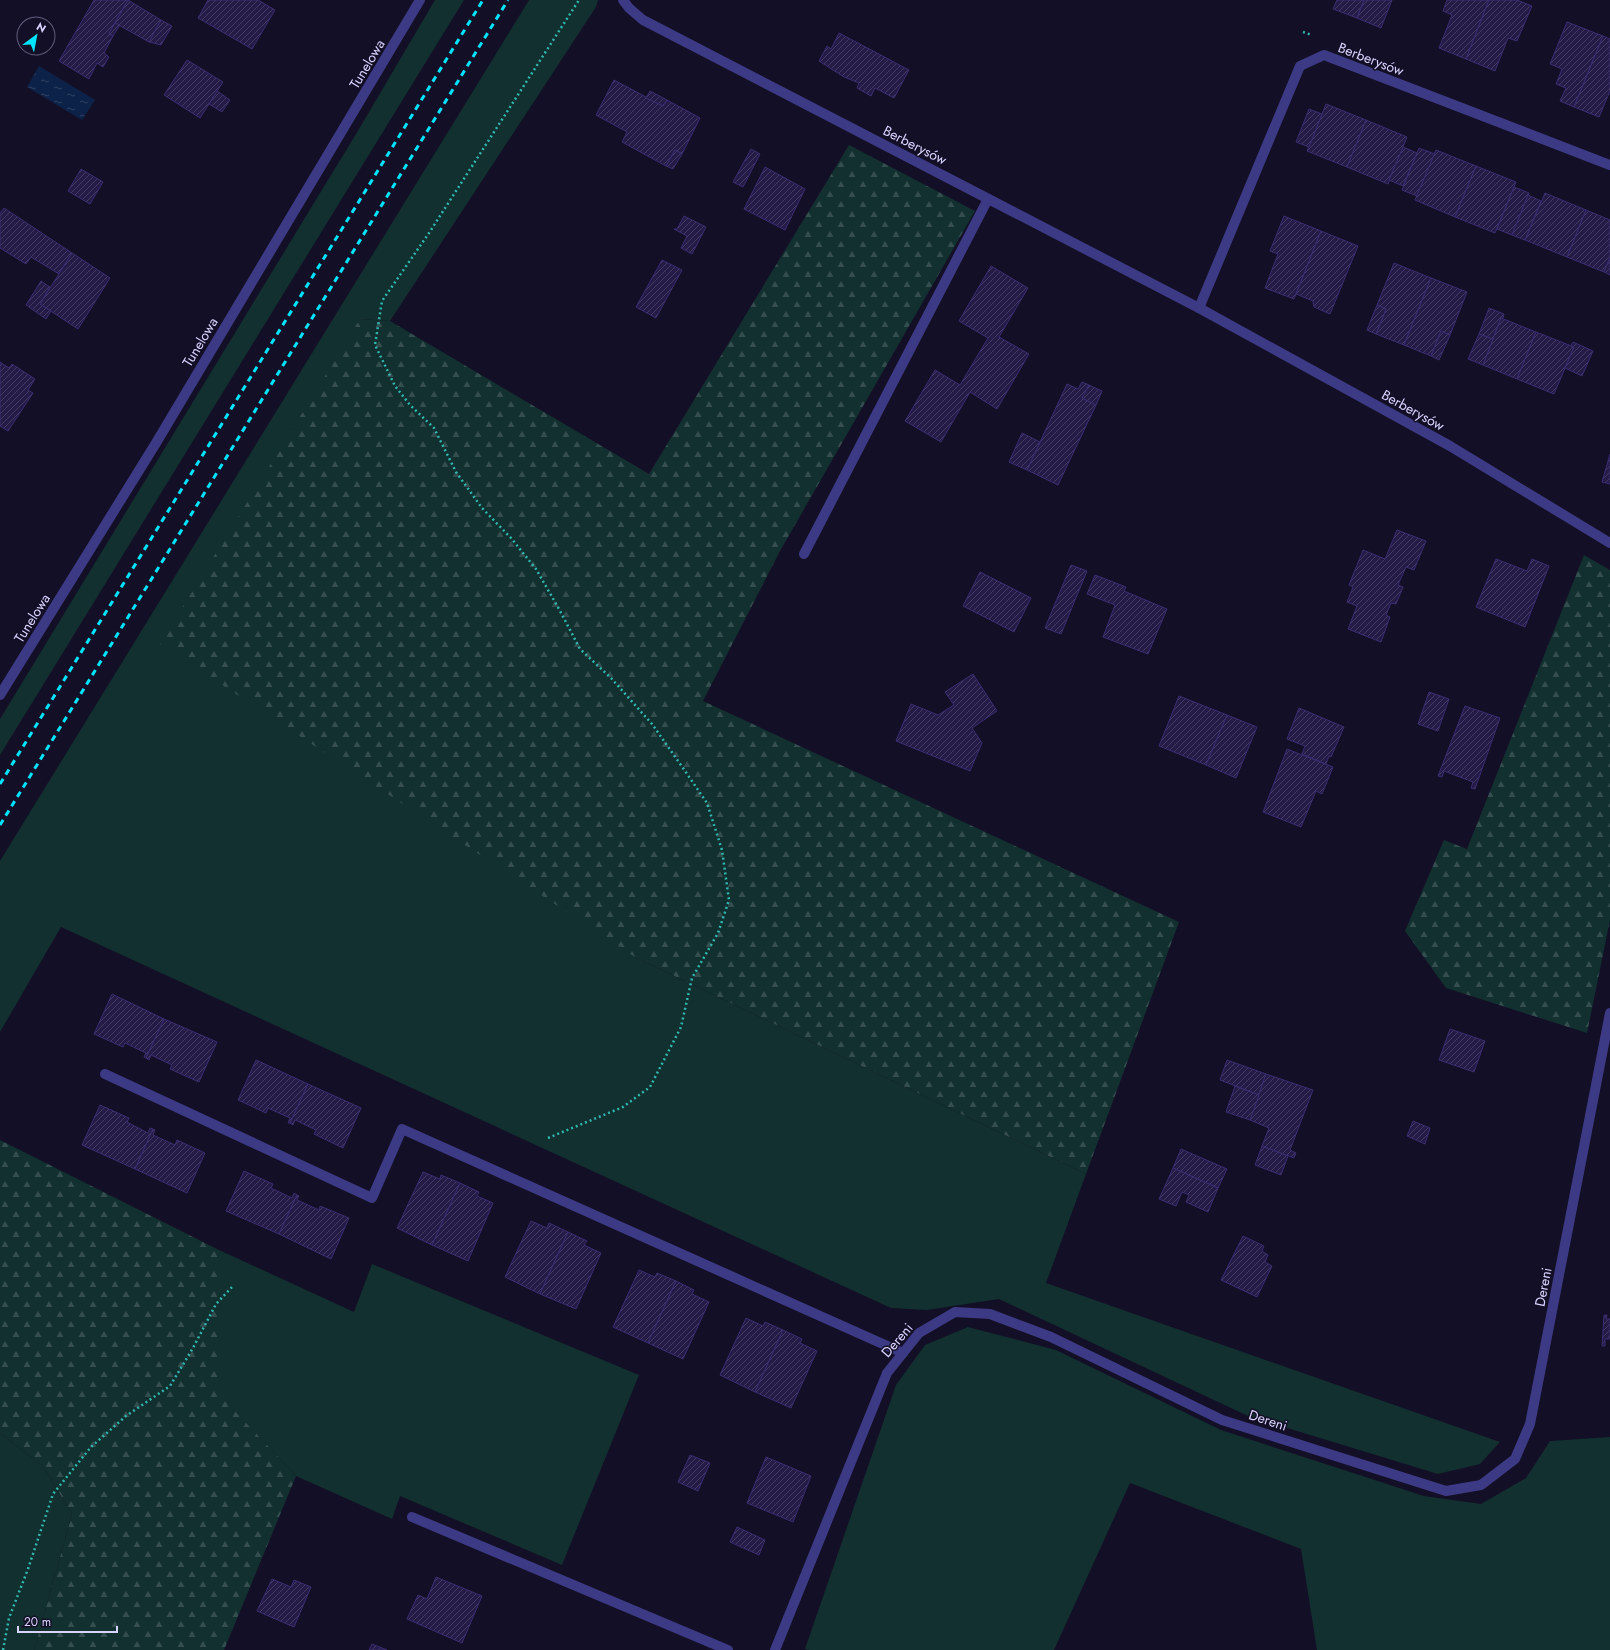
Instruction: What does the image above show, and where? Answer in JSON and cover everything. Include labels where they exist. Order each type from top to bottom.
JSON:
[{"type":"street","name":"Tunelowa","points":[[0,695],[160,436],[420,0]]},
{"type":"street","name":"Berberysów","points":[[623,0],[629,8],[643,20],[1199,308],[1450,446],[1610,543]]},
{"type":"street","name":"Berberysów","points":[[1199,308],[1300,66],[1324,56],[1610,165]]},
{"type":"street","points":[[804,554],[988,199]]},
{"type":"street","name":"Dereni","points":[[775,1650],[887,1373],[919,1333],[956,1312],[990,1314],[1051,1337],[1222,1420],[1446,1491],[1481,1485],[1515,1459],[1530,1424],[1610,1013]]},
{"type":"street","points":[[105,1074],[372,1198],[402,1129],[903,1353]]},
{"type":"street","points":[[412,1517],[728,1650]]},
{"type":"path","points":[[548,1138],[623,1107],[650,1087],[682,1027],[692,978],[718,933],[729,900],[722,850],[707,803],[652,724],[611,678],[580,649],[536,569],[511,538],[482,508],[456,472],[434,428],[410,405],[395,386],[375,345],[382,301],[429,233],[579,0]]},
{"type":"path","points":[[3,1650],[9,1618],[28,1569],[53,1494],[91,1447],[126,1416],[170,1386],[193,1348],[216,1304],[233,1286]]},
{"type":"green space","points":[[435,0],[464,0],[0,755],[0,719],[359,129]]},
{"type":"green space","points":[[529,0],[598,0],[596,7],[390,321],[360,319],[635,957],[1086,1174],[1046,1283],[1500,1442],[1480,1464],[1438,1474],[1248,1416],[999,1299],[927,1310],[891,1308],[61,927],[0,1032],[0,861]]},
{"type":"green space","points":[[849,145],[975,211],[780,551],[703,701],[1179,922],[1086,1174],[635,957],[160,644],[360,319],[390,321],[649,474]]},
{"type":"green space","points":[[1584,555],[1610,570],[1610,920],[1587,1033],[1446,988],[1405,931],[1444,840],[1467,849]]},
{"type":"green space","points":[[0,1140],[217,1249],[217,1392],[296,1476],[224,1650],[34,1650],[72,1514],[43,1466],[0,1433]]},
{"type":"green space","points":[[217,1249],[354,1312],[372,1264],[639,1375],[562,1565],[400,1496],[392,1519],[296,1476],[217,1393]]},
{"type":"green space","points":[[968,1327],[1056,1350],[1221,1430],[1424,1496],[1481,1504],[1526,1478],[1550,1441],[1610,1437],[1610,1650],[1317,1650],[1301,1549],[1130,1483],[1054,1650],[805,1649],[896,1385],[925,1345]]},
{"type":"green space","points":[[0,1433],[43,1466],[72,1514],[34,1650],[0,1650]]},
{"type":"water","points":[[39,66],[95,100],[82,120],[27,87]]},
{"type":"building","points":[[94,0],[128,0],[109,33],[113,36],[104,53],[109,57],[103,67],[97,63],[89,79],[59,61]]},
{"type":"building","points":[[128,0],[161,20],[149,42],[115,23]]},
{"type":"building","points":[[208,0],[258,0],[275,10],[252,49],[198,18]]},
{"type":"building","points":[[1337,0],[1364,0],[1357,18],[1333,9]]},
{"type":"building","points":[[1364,0],[1392,0],[1381,28],[1357,18]]},
{"type":"building","points":[[1447,0],[1489,0],[1466,59],[1439,48],[1452,15],[1443,11]]},
{"type":"building","points":[[1489,0],[1517,0],[1532,6],[1517,41],[1508,38],[1495,71],[1466,59]]},
{"type":"building","points":[[161,20],[172,26],[161,45],[149,42]]},
{"type":"building","points":[[1567,22],[1603,36],[1574,107],[1560,101],[1566,88],[1556,84],[1562,69],[1550,64]]},
{"type":"building","points":[[115,23],[120,25],[113,36],[109,33]]},
{"type":"building","points":[[839,33],[909,70],[894,98],[875,88],[871,96],[857,88],[859,83],[844,77],[819,61],[827,46],[831,49]]},
{"type":"building","points":[[1603,36],[1610,39],[1610,91],[1599,117],[1574,107]]},
{"type":"building","points":[[187,60],[223,82],[200,118],[164,95]]},
{"type":"building","points":[[614,80],[663,106],[667,100],[700,118],[682,154],[675,150],[666,166],[622,142],[627,132],[596,115]]},
{"type":"building","points":[[217,91],[230,100],[222,112],[209,104]]},
{"type":"building","points":[[650,91],[667,100],[663,106],[646,98]]},
{"type":"building","points":[[1326,104],[1366,120],[1347,167],[1307,151]]},
{"type":"building","points":[[1309,109],[1322,114],[1309,147],[1296,142]]},
{"type":"building","points":[[1366,120],[1407,137],[1388,184],[1347,167]]},
{"type":"building","points":[[1403,147],[1417,153],[1403,186],[1389,180]]},
{"type":"building","points":[[1419,148],[1435,154],[1417,196],[1402,190]]},
{"type":"building","points":[[751,149],[760,154],[743,187],[733,182]]},
{"type":"building","points":[[675,150],[682,154],[673,169],[666,166]]},
{"type":"building","points":[[1436,150],[1476,166],[1455,217],[1415,200]]},
{"type":"building","points":[[1476,166],[1516,182],[1495,233],[1455,217]]},
{"type":"building","points":[[765,167],[805,189],[785,230],[744,209]]},
{"type":"building","points":[[81,169],[103,182],[90,204],[68,191]]},
{"type":"building","points":[[1514,187],[1529,193],[1512,235],[1497,229]]},
{"type":"building","points":[[1545,193],[1586,210],[1567,257],[1525,240]]},
{"type":"building","points":[[1528,195],[1541,201],[1525,240],[1512,235]]},
{"type":"building","points":[[4,208],[72,253],[59,274],[31,257],[26,264],[0,248],[0,213]]},
{"type":"building","points":[[1586,210],[1610,220],[1610,258],[1604,272],[1567,257]]},
{"type":"building","points":[[684,216],[706,227],[692,254],[681,248],[687,236],[674,229],[677,229]]},
{"type":"building","points":[[1284,216],[1321,231],[1294,299],[1265,288],[1278,254],[1270,251]]},
{"type":"building","points":[[1321,231],[1358,246],[1330,314],[1314,307],[1313,301],[1296,294]]},
{"type":"building","points":[[72,253],[110,278],[78,329],[40,304]]},
{"type":"building","points":[[1610,258],[1610,275],[1604,272]]},
{"type":"building","points":[[662,260],[682,270],[656,318],[636,307]]},
{"type":"building","points":[[1394,263],[1431,278],[1404,345],[1376,334],[1386,309],[1377,305]]},
{"type":"building","points":[[991,266],[1028,288],[999,337],[1029,354],[997,409],[970,392],[941,442],[905,421],[935,370],[960,385],[988,338],[959,321]]},
{"type":"building","points":[[1431,278],[1467,292],[1450,335],[1441,331],[1431,356],[1404,345]]},
{"type":"building","points":[[41,281],[50,287],[40,304],[51,311],[46,319],[26,305]]},
{"type":"building","points":[[1377,305],[1386,309],[1376,334],[1367,330]]},
{"type":"building","points":[[1489,308],[1504,314],[1493,339],[1479,334]]},
{"type":"building","points":[[1501,318],[1536,332],[1517,379],[1483,365]]},
{"type":"building","points":[[1441,331],[1450,335],[1439,360],[1431,356]]},
{"type":"building","points":[[1536,332],[1574,347],[1554,394],[1517,379]]},
{"type":"building","points":[[1479,334],[1493,339],[1483,365],[1468,359]]},
{"type":"building","points":[[1573,342],[1593,351],[1582,376],[1565,368],[1574,347],[1571,346]]},
{"type":"building","points":[[0,362],[9,368],[12,364],[35,379],[28,390],[33,393],[8,431],[0,426]]},
{"type":"building","points":[[1082,382],[1089,385],[1082,398],[1096,405],[1058,485],[1027,470],[1067,384],[1078,389]]},
{"type":"building","points":[[1089,385],[1102,391],[1096,405],[1082,398]]},
{"type":"building","points":[[1022,433],[1040,442],[1027,470],[1009,462]]},
{"type":"building","points":[[1610,454],[1610,484],[1602,482]]},
{"type":"building","points":[[1397,530],[1426,541],[1414,570],[1406,567],[1398,585],[1403,587],[1396,604],[1391,603],[1386,615],[1390,617],[1381,642],[1348,629],[1357,606],[1347,602],[1353,587],[1349,585],[1363,550],[1385,559]]},
{"type":"building","points":[[1496,559],[1527,571],[1532,559],[1549,566],[1525,627],[1476,607]]},
{"type":"building","points":[[1071,565],[1087,571],[1061,634],[1045,628]]},
{"type":"building","points":[[980,572],[1031,598],[1014,632],[963,606]]},
{"type":"building","points":[[1095,575],[1126,587],[1124,591],[1167,609],[1148,654],[1103,637],[1115,605],[1087,594]]},
{"type":"building","points":[[973,674],[997,711],[972,728],[982,743],[970,771],[896,741],[911,704],[938,715],[954,705],[945,692]]},
{"type":"building","points":[[1429,692],[1449,699],[1438,731],[1418,724]]},
{"type":"building","points":[[1179,696],[1227,715],[1206,765],[1159,746]]},
{"type":"building","points":[[1465,706],[1500,718],[1475,789],[1471,788],[1473,782],[1444,771],[1442,777],[1438,776]]},
{"type":"building","points":[[1299,708],[1344,727],[1331,757],[1329,756],[1326,764],[1302,754],[1305,746],[1287,739]]},
{"type":"building","points":[[1227,715],[1257,727],[1236,778],[1206,765]]},
{"type":"building","points":[[1287,749],[1333,767],[1322,794],[1316,791],[1301,827],[1263,812]]},
{"type":"building","points":[[112,994],[164,1019],[146,1058],[144,1057],[146,1053],[125,1043],[123,1047],[94,1034]]},
{"type":"building","points":[[164,1019],[217,1042],[199,1082],[170,1069],[172,1065],[151,1055],[149,1060],[146,1058]]},
{"type":"building","points":[[1450,1029],[1485,1041],[1474,1072],[1439,1060]]},
{"type":"building","points":[[256,1060],[308,1084],[290,1123],[288,1123],[290,1118],[268,1108],[266,1113],[238,1100]]},
{"type":"building","points":[[1227,1060],[1266,1074],[1259,1095],[1220,1080]]},
{"type":"building","points":[[1266,1074],[1313,1090],[1290,1150],[1296,1153],[1294,1158],[1262,1146],[1269,1128],[1250,1120]]},
{"type":"building","points":[[308,1084],[361,1108],[343,1148],[314,1134],[316,1130],[295,1120],[293,1125],[290,1123]]},
{"type":"building","points":[[1235,1086],[1259,1095],[1250,1120],[1226,1112]]},
{"type":"building","points":[[100,1105],[129,1118],[127,1122],[148,1133],[150,1128],[153,1129],[135,1169],[82,1145]]},
{"type":"building","points":[[1413,1121],[1430,1128],[1425,1144],[1407,1136]]},
{"type":"building","points":[[153,1129],[155,1130],[153,1135],[175,1145],[177,1140],[205,1153],[187,1193],[135,1169]]},
{"type":"building","points":[[1262,1146],[1288,1156],[1281,1175],[1255,1165]]},
{"type":"building","points":[[1181,1149],[1227,1169],[1218,1188],[1173,1168]]},
{"type":"building","points":[[1173,1168],[1218,1188],[1208,1212],[1186,1202],[1189,1195],[1182,1192],[1176,1206],[1159,1199]]},
{"type":"building","points":[[244,1171],[273,1184],[271,1188],[292,1198],[294,1193],[297,1195],[279,1234],[226,1211]]},
{"type":"building","points":[[423,1172],[440,1179],[441,1175],[460,1183],[432,1245],[397,1228]]},
{"type":"building","points":[[460,1183],[479,1192],[477,1196],[493,1203],[468,1261],[432,1245]]},
{"type":"building","points":[[297,1195],[299,1196],[297,1200],[319,1210],[320,1206],[349,1218],[331,1259],[279,1234]]},
{"type":"building","points":[[531,1221],[547,1228],[549,1223],[568,1232],[540,1294],[505,1277]]},
{"type":"building","points":[[568,1232],[587,1241],[584,1245],[601,1253],[576,1309],[540,1294]]},
{"type":"building","points":[[1243,1236],[1264,1246],[1262,1251],[1268,1255],[1265,1262],[1272,1266],[1257,1297],[1221,1280]]},
{"type":"building","points":[[639,1270],[655,1277],[657,1273],[676,1281],[648,1343],[613,1327]]},
{"type":"building","points":[[676,1281],[694,1290],[692,1294],[709,1302],[683,1359],[648,1343]]},
{"type":"building","points":[[1604,1315],[1607,1315],[1606,1319],[1610,1319],[1610,1339],[1605,1339],[1605,1346],[1602,1346]]},
{"type":"building","points":[[746,1318],[763,1326],[765,1322],[783,1330],[755,1392],[720,1375]]},
{"type":"building","points":[[783,1330],[802,1339],[800,1343],[817,1351],[791,1408],[755,1392]]},
{"type":"building","points":[[690,1455],[710,1463],[698,1491],[678,1482]]},
{"type":"building","points":[[766,1457],[811,1476],[793,1522],[747,1503]]},
{"type":"building","points":[[737,1527],[765,1540],[759,1555],[730,1542]]},
{"type":"building","points":[[436,1577],[482,1596],[462,1643],[407,1619],[418,1595],[427,1599]]},
{"type":"building","points":[[272,1579],[291,1587],[294,1580],[311,1587],[294,1627],[257,1611]]},
{"type":"building","points":[[372,1644],[387,1650],[369,1650]]},
{"type":"railway","points":[[0,784],[483,0]]},
{"type":"railway","points":[[0,825],[508,0]]}]
